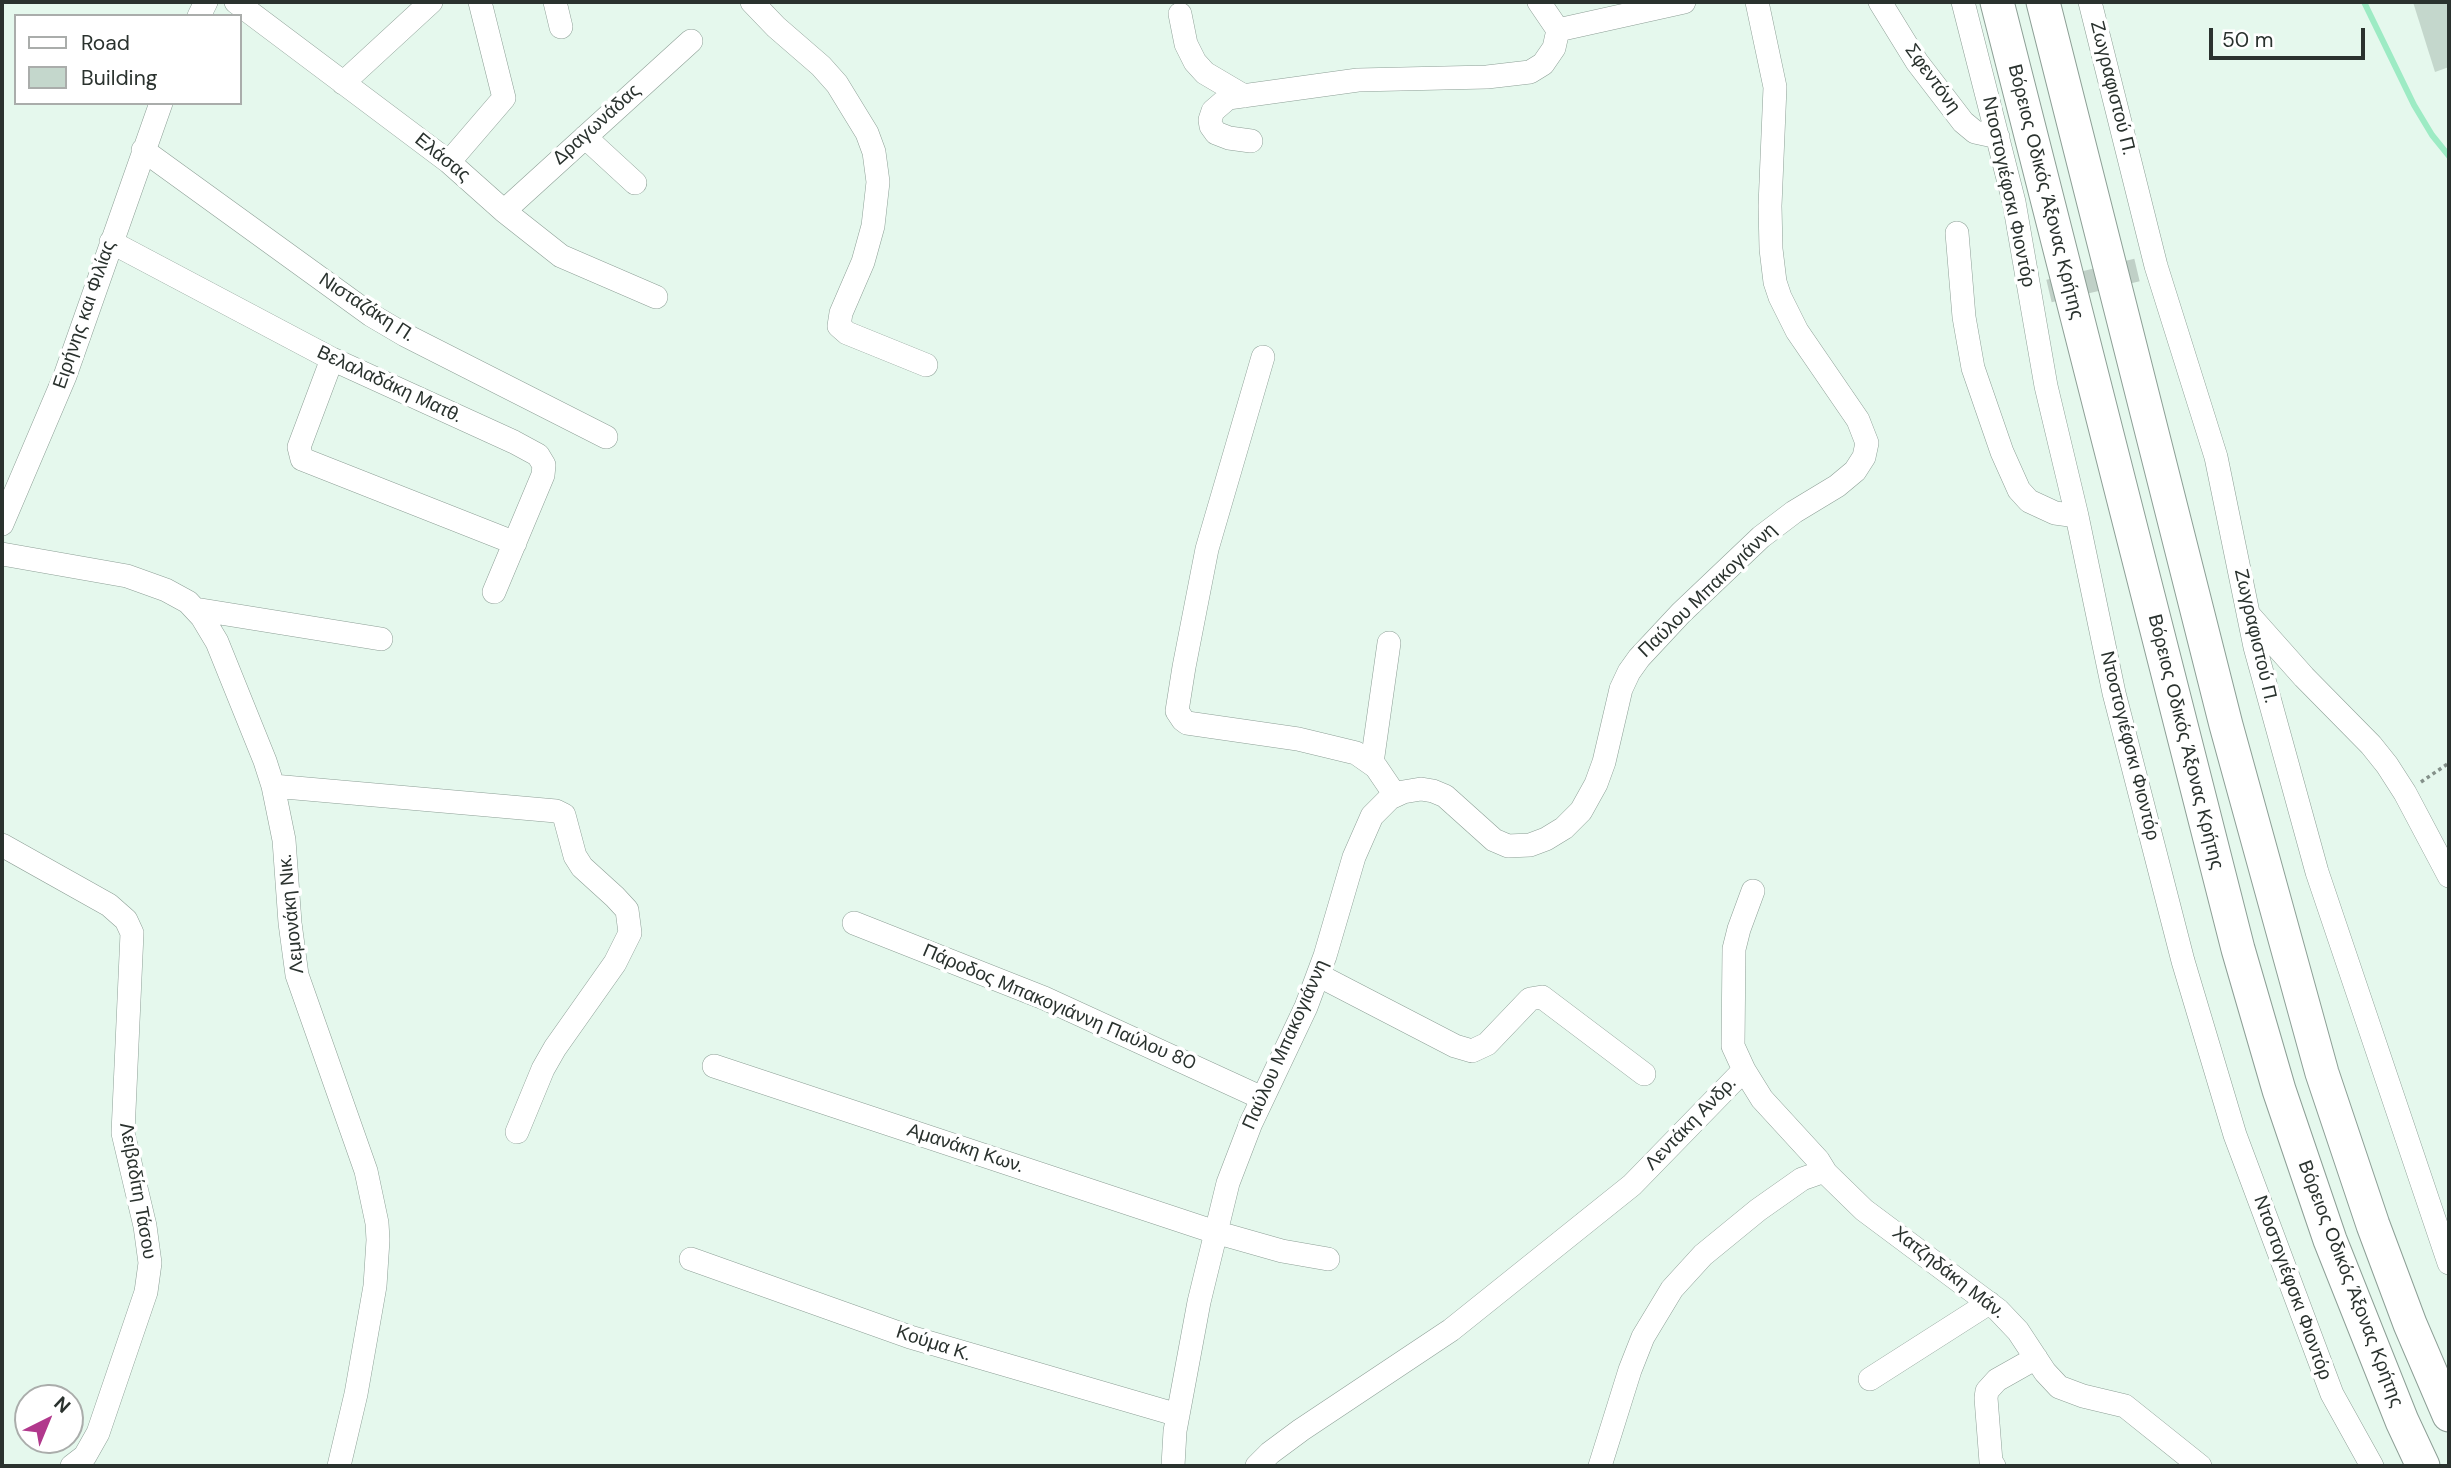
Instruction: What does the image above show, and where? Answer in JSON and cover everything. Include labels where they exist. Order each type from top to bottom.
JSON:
[{"type":"highway","name":"Βόρειος Οδικός Άξονας Κρήτης","points":[[1997,2],[2221,885],[2279,1090],[2330,1240],[2397,1409],[2423,1466]]},
{"type":"highway","points":[[2043,2],[2226,725],[2322,1073],[2382,1250],[2449,1415]]},
{"type":"street","name":"Ελάσας","points":[[236,2],[449,162],[504,211],[561,256],[656,297]]},
{"type":"street","points":[[343,83],[431,2]]},
{"type":"street","points":[[449,162],[504,98],[480,2]]},
{"type":"street","points":[[555,2],[561,27]]},
{"type":"street","points":[[752,2],[837,84],[867,133],[874,152],[878,191],[870,239],[858,276],[841,313],[839,326],[847,333],[926,365]]},
{"type":"street","points":[[1251,141],[1216,133],[1210,120],[1220,103],[1228,98],[1358,80],[1487,77],[1530,72],[1543,64],[1555,48],[1558,30],[1539,2]]},
{"type":"street","points":[[1558,30],[1684,2]]},
{"type":"street","name":"Παύλου Μπακογιάννη","points":[[1173,1466],[1178,1415],[1215,1232],[1228,1183],[1262,1098],[1289,1046],[1318,975],[1365,828],[1380,805],[1395,795],[1421,789],[1438,793],[1452,802],[1494,840],[1508,846],[1530,845],[1564,828],[1581,811],[1596,784],[1604,762],[1621,689],[1629,671],[1639,658],[1761,537],[1794,512],[1837,486],[1855,471],[1864,457],[1867,443],[1858,420],[1797,331],[1775,282],[1770,206],[1775,87],[1757,2]]},
{"type":"street","name":"Σφεντόνη","points":[[1880,2],[1917,62],[1963,122],[1979,133],[1998,137]]},
{"type":"street","name":"Ντοστογιέφσκι Φιοντόρ","points":[[1963,2],[2040,294],[2046,386],[2121,719],[2183,961],[2235,1135],[2332,1394],[2372,1466]]},
{"type":"street","name":"Ζωγραφιστού Π.","points":[[2090,2],[2146,268],[2216,457],[2255,648],[2317,872],[2449,1263]]},
{"type":"street","points":[[1180,14],[1186,44],[1195,62],[1205,73],[1244,96]]},
{"type":"street","name":"Δραγωνάδας","points":[[504,211],[691,41]]},
{"type":"street","name":"Ειρήνης και Φιλίας","points":[[2,524],[65,376],[160,105]]},
{"type":"street","points":[[585,137],[635,183]]},
{"type":"street","name":"Νισταζάκη Π.","points":[[143,150],[371,314],[405,335],[606,437]]},
{"type":"street","points":[[1957,233],[1973,368],[2002,452],[2019,490],[2029,501],[2055,513],[2077,516]]},
{"type":"street","name":"Βελαλαδάκη Ματθ.","points":[[111,242],[332,359],[538,455],[543,461],[544,470],[494,592]]},
{"type":"street","points":[[1263,357],[1207,549],[1177,711],[1187,723],[1298,739],[1356,753],[1372,763],[1395,795]]},
{"type":"street","points":[[332,359],[299,447],[302,458],[515,543]]},
{"type":"street","name":"Λεμονάκη Νικ.","points":[[2,554],[127,576],[166,590],[188,602],[217,642],[273,786],[284,840],[297,975],[366,1171],[377,1223],[375,1286],[356,1394],[339,1466]]},
{"type":"street","points":[[195,609],[381,639]]},
{"type":"street","points":[[2248,614],[2304,677],[2371,745],[2405,793],[2449,876]]},
{"type":"street","points":[[1372,763],[1389,643]]},
{"type":"street","points":[[273,786],[556,810],[564,815],[575,856],[582,867],[627,910],[630,933],[615,963],[543,1069],[517,1132]]},
{"type":"street","name":"Λειβαδίτη Τάσου","points":[[2,845],[109,905],[126,919],[132,933],[123,1133],[146,1233],[150,1263],[146,1292],[98,1433],[85,1456],[72,1466]]},
{"type":"street","points":[[1744,1070],[1733,1046],[1732,1036],[1734,949],[1753,891]]},
{"type":"street","name":"Πάροδος Μπακογιάννη Παύλου 80","points":[[854,923],[1044,998],[1262,1098]]},
{"type":"street","points":[[1318,975],[1455,1046],[1472,1051],[1487,1044],[1530,999],[1542,998],[1644,1074]]},
{"type":"street","name":"Αμανάκη Κων.","points":[[714,1066],[1215,1232],[1282,1251],[1328,1259]]},
{"type":"street","name":"Λεντάκη Ανδρ.","points":[[1257,1466],[1292,1437],[1468,1316],[1632,1185],[1744,1070],[1769,1107],[1818,1160],[1826,1173]]},
{"type":"street","points":[[1600,1466],[1643,1337],[1672,1289],[1703,1255],[1758,1210],[1801,1179],[1826,1173]]},
{"type":"street","name":"Χατζηδάκη Μάν.","points":[[1826,1173],[1864,1210],[1989,1303],[2018,1331],[2045,1372],[2059,1387],[2125,1406],[2200,1466]]},
{"type":"street","name":"Κούμα Κ.","points":[[691,1259],[910,1337],[1178,1415]]},
{"type":"street","points":[[1870,1379],[1989,1303]]},
{"type":"street","points":[[1994,1466],[1991,1462],[1987,1391],[1997,1380],[2036,1358]]},
{"type":"path","points":[[2405,793],[2449,763]]},
{"type":"building","points":[[2413,2],[2449,2],[2449,67],[2435,72]]},
{"type":"waterway","points":[[2364,2],[2414,105],[2432,135],[2449,156]]},
{"type":"tunnel","points":[[2049,291],[2137,270]]}]
